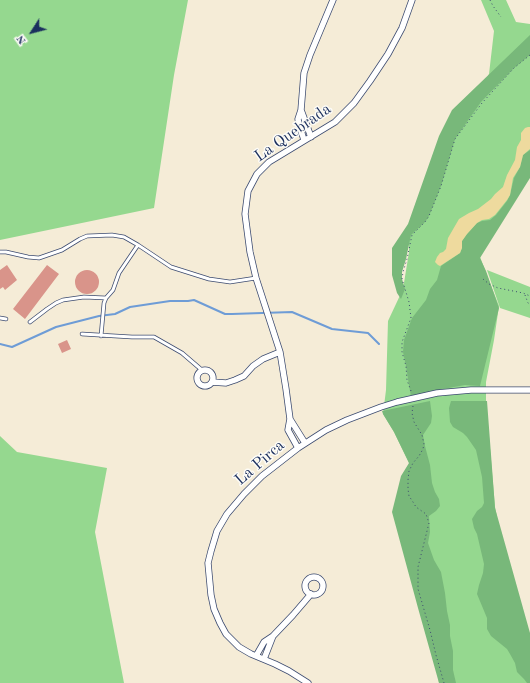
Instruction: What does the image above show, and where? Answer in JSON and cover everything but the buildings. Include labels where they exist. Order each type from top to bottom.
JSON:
[{"type":"street","points":[[304,140],[298,124],[298,119],[301,110],[304,73],[333,0]]},
{"type":"street","name":"La Quebrada","points":[[298,448],[288,430],[290,419],[280,352],[256,278],[250,252],[245,214],[248,191],[257,174],[269,162],[335,122],[354,103],[388,54],[402,28],[412,0]]},
{"type":"street","points":[[301,110],[311,137]]},
{"type":"street","points":[[212,382],[213,378],[209,371],[203,370],[197,376],[198,383],[205,387],[212,382],[226,383],[244,376],[253,366],[263,359],[280,352]]},
{"type":"street","name":"La Pirca","points":[[308,683],[289,671],[245,651],[234,643],[226,634],[220,623],[214,609],[211,595],[208,564],[217,531],[227,514],[262,476],[305,443],[326,430],[347,420],[381,407],[437,393],[459,391],[530,390]]},
{"type":"street","name":"La Quebrada","points":[[290,419],[305,443]]},
{"type":"street","points":[[256,656],[264,642],[273,636],[311,594]]},
{"type":"street","points":[[264,659],[273,636]]},
{"type":"lane","points":[[0,252],[39,258],[62,250],[87,236],[124,236],[170,267],[209,279],[230,282],[256,278]]},
{"type":"lane","points":[[101,336],[104,303],[106,298],[113,290],[119,273],[138,245]]},
{"type":"lane","points":[[30,322],[47,308],[63,300],[84,297],[106,298]]},
{"type":"lane","points":[[0,318],[6,319]]},
{"type":"lane","points":[[82,334],[132,337],[154,336],[182,353],[203,370]]},
{"type":"path","points":[[490,0],[501,17]]},
{"type":"path","points":[[444,683],[418,589],[418,567],[429,523],[426,514],[416,507],[409,496],[408,489],[409,471],[419,456],[424,444],[422,435],[414,422],[412,413],[414,398],[407,380],[406,366],[402,352],[402,342],[411,318],[409,302],[402,279],[412,235],[429,216],[441,186],[455,139],[482,103],[514,68],[530,55]]},
{"type":"path","points":[[483,279],[489,284],[498,288],[530,296]]},
{"type":"path","points":[[525,294],[530,305]]},
{"type":"green space","points":[[0,0],[188,0],[174,75],[154,208],[0,240]]},
{"type":"green space","points":[[481,0],[506,0],[516,22],[530,24],[530,176],[480,257],[499,306],[486,382],[486,401],[495,507],[530,683],[439,683],[409,463],[394,432],[383,414],[386,390],[388,321],[403,289],[409,252],[409,223],[489,74],[494,31]]},
{"type":"green space","points":[[530,35],[530,55],[514,68],[481,102],[455,139],[441,186],[429,216],[425,222],[411,235],[402,272],[402,279],[405,289],[401,299],[397,293],[392,275],[392,248],[408,224],[439,136],[452,110]]},
{"type":"green space","points":[[530,150],[530,178],[480,258],[499,308],[480,386],[465,385],[432,391],[411,397],[403,352],[404,340],[412,318],[426,300],[430,289],[437,280],[441,266],[460,253],[462,241],[477,223],[490,220],[507,201],[523,155]]},
{"type":"green space","points":[[487,270],[530,287],[530,318],[500,308]]},
{"type":"green space","points":[[430,401],[432,416],[431,423],[423,435],[430,465],[432,483],[439,499],[440,506],[429,516],[430,532],[428,543],[434,560],[441,572],[450,625],[450,636],[453,651],[453,670],[456,683],[439,683],[418,608],[392,512],[401,476],[409,463],[382,411]]},
{"type":"green space","points":[[451,401],[487,401],[495,508],[530,633],[530,683],[527,683],[517,672],[515,663],[507,649],[491,636],[487,629],[487,618],[477,594],[484,564],[472,519],[484,503],[482,477],[476,450],[467,437],[453,427],[450,422],[449,408]]},
{"type":"green space","points":[[0,436],[17,452],[107,468],[95,532],[124,683],[0,683]]},
{"type":"sand","points":[[530,127],[530,149],[523,155],[520,167],[513,178],[510,195],[507,200],[495,215],[489,219],[482,220],[477,223],[467,234],[462,241],[460,253],[440,266],[438,265],[435,262],[437,257],[446,249],[448,238],[459,219],[478,209],[503,187],[507,175],[515,160],[517,147],[521,140],[521,133]]},
{"type":"waterway","points":[[0,344],[12,347],[56,327],[99,316],[115,314],[130,307],[170,301],[194,300],[225,314],[292,312],[332,329],[368,333],[379,344]]}]
